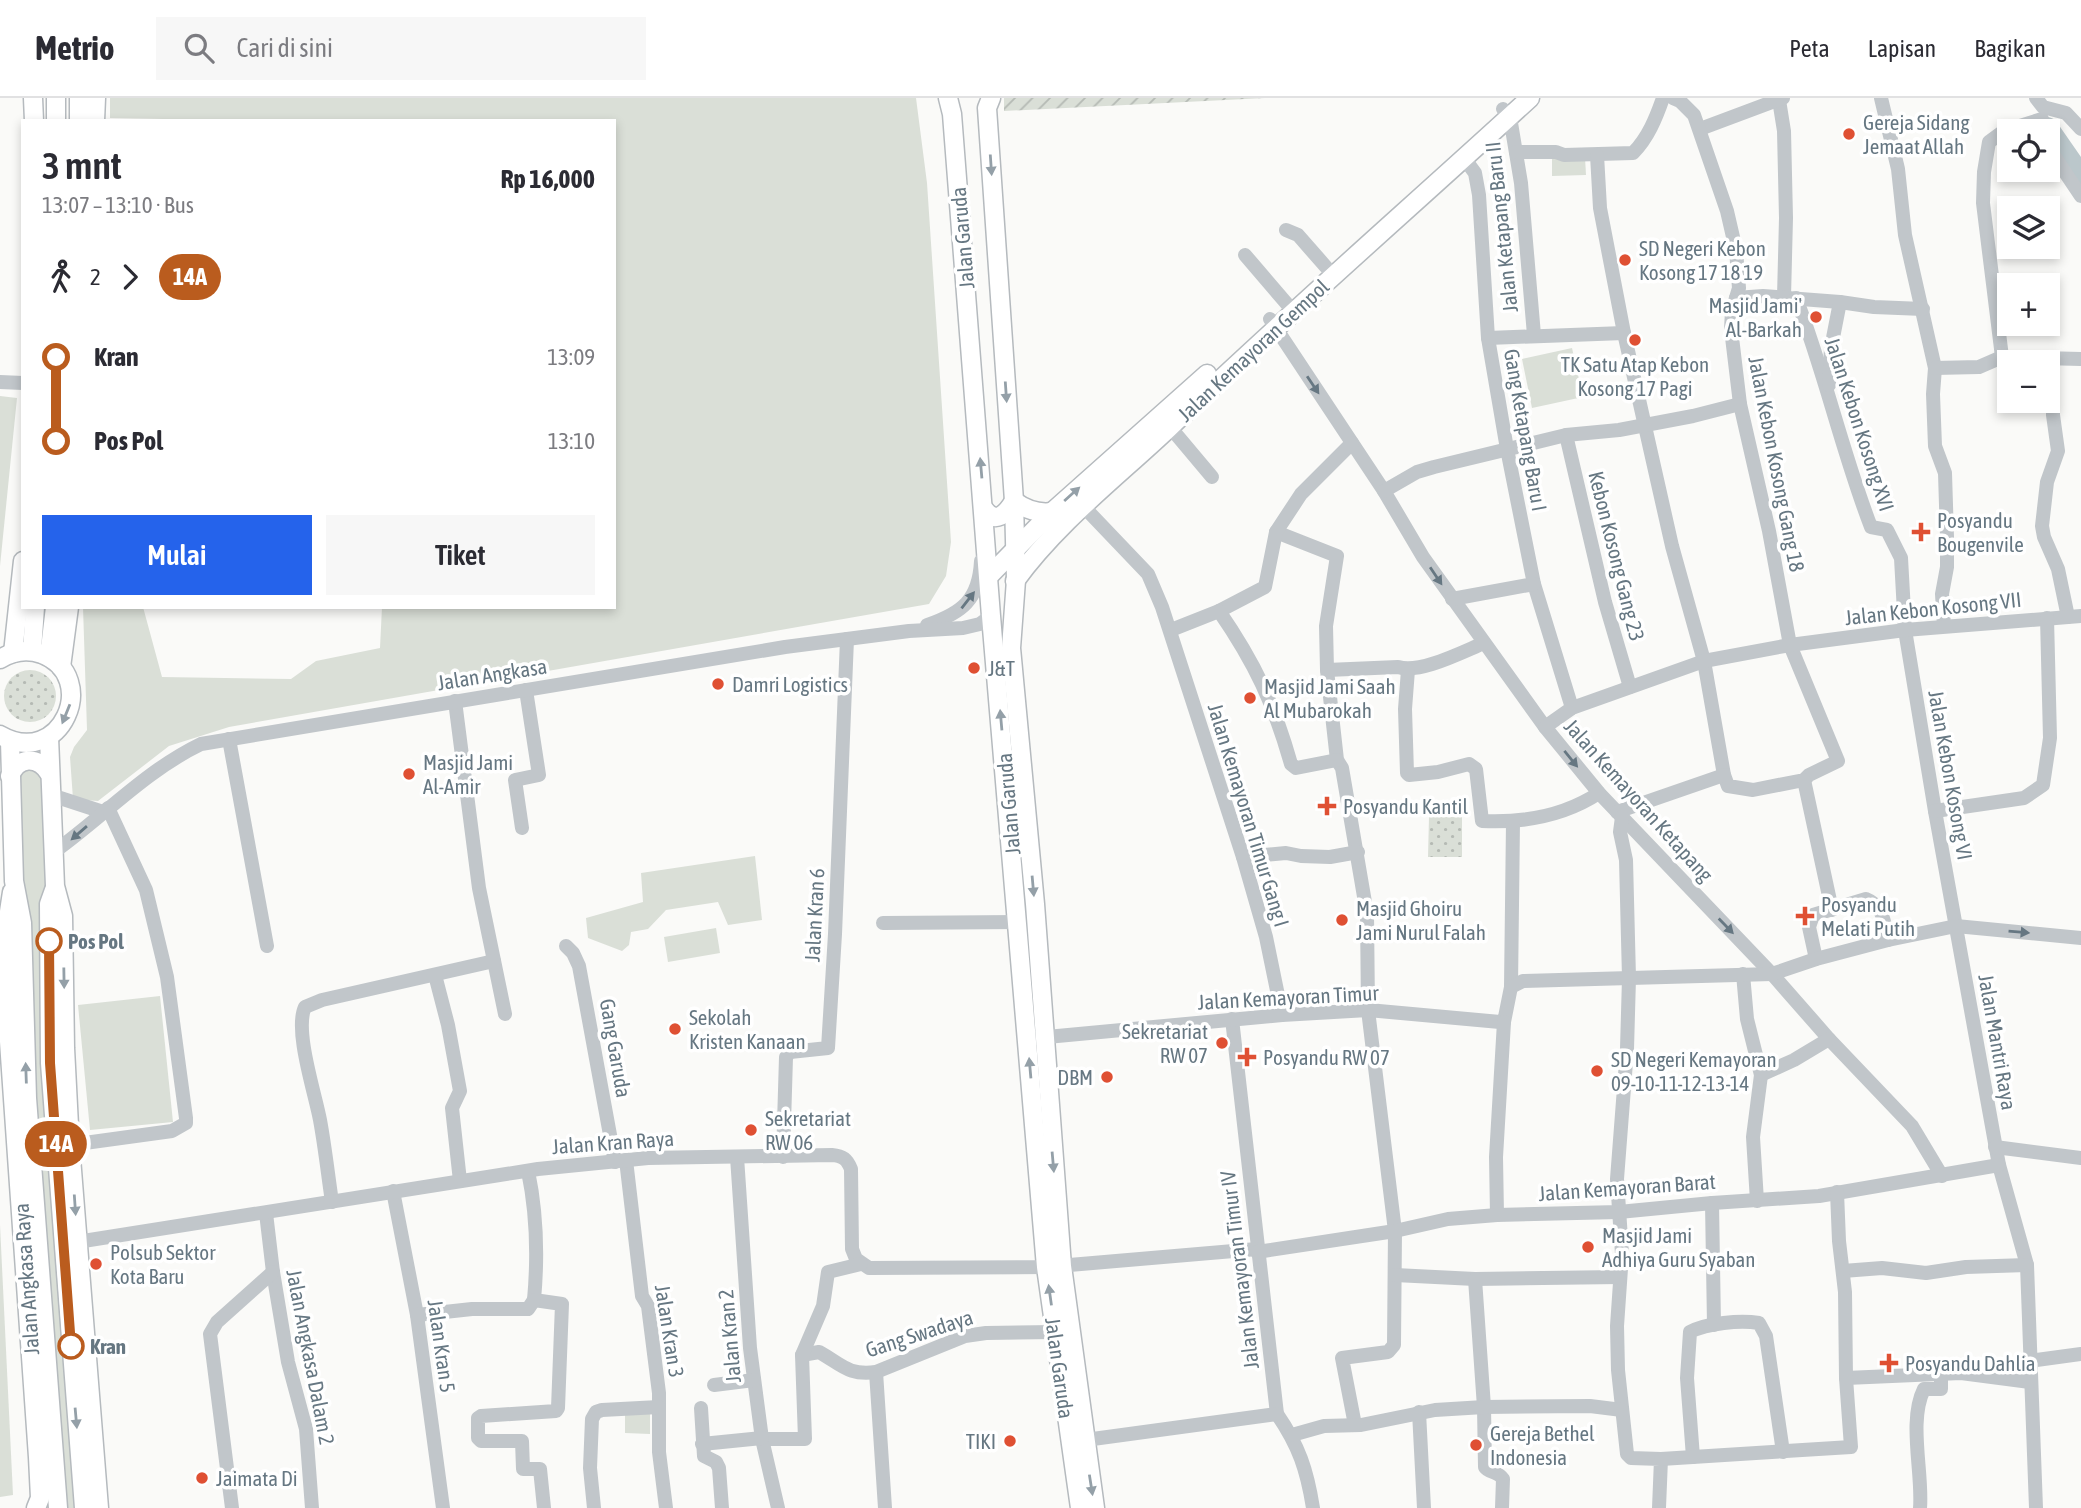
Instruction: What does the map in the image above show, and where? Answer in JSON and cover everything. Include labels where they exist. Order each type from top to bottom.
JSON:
[{"type":"main road","points":[[33,98],[34,119]]},
{"type":"main road","points":[[56,98],[56,119]]},
{"type":"main road","points":[[79,98],[79,119]]},
{"type":"main road","points":[[95,119],[96,98]]},
{"type":"main road","name":"Jalan Kemayoran Gempol","points":[[992,616],[1031,560],[1170,427],[1273,323],[1287,303],[1509,108],[1530,98]]},
{"type":"main road","name":"Jalan Garuda","points":[[987,101],[1014,501],[1016,580],[1011,648],[1018,819],[1054,1267],[1078,1441],[1080,1508]]},
{"type":"main road","name":"Jalan Garuda","points":[[954,103],[992,616],[1018,819],[1017,922],[1036,1038]]},
{"type":"main road","name":"Jalan Kemayoran Gempol","points":[[989,576],[1052,512],[1464,158],[1509,108]]},
{"type":"main road","points":[[984,509],[990,516],[999,517],[1007,513],[1014,501],[1023,507],[1043,513],[1052,512]]},
{"type":"main road","points":[[21,573],[7,656],[47,659]]},
{"type":"main road","points":[[5,738],[34,743],[49,737],[58,730],[70,710],[70,687],[47,659],[35,609]]},
{"type":"main road","points":[[47,659],[55,609]]},
{"type":"main road","points":[[47,659],[68,609]]},
{"type":"main road","name":"Jalan Angkasa Raya","points":[[49,737],[55,886],[63,916],[70,1145],[99,1508]]},
{"type":"main road","name":"Jalan Angkasa Raya","points":[[5,738],[10,776],[14,881],[22,923],[27,1098],[58,1508]]},
{"type":"main road","points":[[10,776],[16,765],[27,760],[39,762],[49,773]]},
{"type":"main road","name":"Jalan Angkasa Raya","points":[[14,881],[7,925],[4,1027],[38,1457],[40,1498],[36,1508]]},
{"type":"main road","name":"Jalan Angkasa Raya","points":[[55,886],[49,904],[50,1063],[84,1508]]},
{"type":"main road","name":"Jalan Garuda","points":[[1054,1267],[1055,1332],[1095,1508]]},
{"type":"main road","points":[[72,1372],[86,1354]]},
{"type":"main road","points":[[32,1373],[49,1394]]},
{"type":"main road","points":[[38,1457],[52,1441]]},
{"type":"street","points":[[1516,152],[1556,152],[1564,155],[1633,153],[1642,143],[1663,98]]},
{"type":"street","name":"Jalan Kebon Kosong Gang 18","points":[[1673,98],[1681,101],[1694,115],[1727,211],[1736,250],[1739,288],[1732,312],[1731,330],[1740,404],[1769,531],[1790,645],[1838,761],[1804,780]]},
{"type":"street","points":[[1881,98],[1898,170],[1905,235],[1935,368],[1935,446],[1945,473],[1947,568],[1942,594],[1944,626]]},
{"type":"street","points":[[1700,129],[1776,99],[1784,131],[1790,298]]},
{"type":"street","name":"Jalan Ketapang Baru II","points":[[1509,108],[1516,152],[1534,335],[1624,332]]},
{"type":"street","points":[[2001,350],[1983,203],[1989,142],[2004,131],[2040,114],[2066,113],[2081,130]]},
{"type":"street","points":[[1597,155],[1600,208],[1624,332],[1672,545],[1704,661],[1724,775],[1728,786],[1753,790],[1804,780],[1832,910]]},
{"type":"street","name":"Gang Ketapang Baru I","points":[[1464,158],[1475,173],[1479,195],[1488,338],[1507,449],[1534,584],[1572,708]]},
{"type":"street","points":[[2060,165],[2081,196]]},
{"type":"street","points":[[1286,230],[1298,235],[1326,267]]},
{"type":"street","points":[[1245,255],[1287,303]]},
{"type":"street","points":[[1736,298],[1790,298],[1923,309]]},
{"type":"street","name":"Jalan Kebon Kosong XVI","points":[[1790,298],[1828,390],[1833,415],[1871,527],[1888,530],[1901,558],[1905,630]]},
{"type":"street","points":[[1828,390],[1831,348],[1840,302]]},
{"type":"street","name":"Jalan Kemayoran Ketapang","points":[[1273,323],[1384,491],[1423,556],[1545,727],[1599,793],[1912,1126],[1942,1176]]},
{"type":"street","points":[[1488,338],[1534,335]]},
{"type":"street","points":[[2060,359],[2081,359]]},
{"type":"street","points":[[1935,368],[1979,367],[1997,360]]},
{"type":"street","points":[[0,382],[21,383]]},
{"type":"street","points":[[1384,491],[1417,472],[1507,449],[1566,435],[1619,430],[1693,416],[1740,404]]},
{"type":"street","points":[[2053,413],[2057,451],[2047,482],[2043,537],[2075,616]]},
{"type":"street","points":[[1170,427],[1212,477]]},
{"type":"street","name":"Kebon Kosong Gang 23","points":[[1566,435],[1605,602],[1630,687]]},
{"type":"street","points":[[1171,630],[1219,611],[1265,587],[1276,532],[1301,494],[1352,443]]},
{"type":"street","name":"Jalan Kemayoran Timur Gang I","points":[[1084,507],[1148,574],[1171,630],[1243,856],[1266,937],[1282,1014]]},
{"type":"street","name":"Jalan Angkasa","points":[[909,631],[956,613],[970,599],[980,573],[986,531]]},
{"type":"street","points":[[1276,532],[1337,556],[1326,626],[1327,670],[1337,760],[1342,768],[1367,914],[1368,1010],[1395,1231],[1393,1348],[1388,1352],[1342,1358],[1355,1426]]},
{"type":"street","points":[[1452,599],[1534,584]]},
{"type":"street","points":[[1219,611],[1255,667],[1292,764],[1296,768],[1303,768],[1337,760]]},
{"type":"street","name":"Jalan Angkasa","points":[[54,852],[177,756],[201,744],[785,647],[909,631],[963,628],[980,624],[992,616]]},
{"type":"street","name":"Jalan Kebon Kosong VII","points":[[1545,727],[1572,708],[1704,661],[1790,645],[1905,630],[2075,616]]},
{"type":"street","points":[[1935,811],[2024,799],[2043,785],[2050,738],[2047,618]]},
{"type":"street","name":"Jalan Kebon Kosong VI","points":[[1905,630],[1956,926]]},
{"type":"street","name":"Jalan Kran 6","points":[[783,1157],[786,1057],[790,1052],[828,1048],[847,639]]},
{"type":"street","points":[[1327,670],[1398,667],[1408,670],[1437,662],[1484,643]]},
{"type":"street","points":[[1408,670],[1405,709],[1407,773],[1438,772],[1469,764],[1476,769],[1481,819],[1513,822],[1548,816],[1582,804],[1599,793]]},
{"type":"street","points":[[522,828],[515,780],[539,775],[526,690]]},
{"type":"street","points":[[455,701],[479,888],[505,1014]]},
{"type":"street","points":[[229,739],[267,946]]},
{"type":"street","points":[[1724,775],[1620,815],[1620,832],[1626,860],[1629,978],[1627,1049],[1617,1179],[1622,1254],[1618,1337],[1622,1410],[1629,1457],[1661,1459],[1851,1447],[1838,1192]]},
{"type":"street","points":[[51,795],[106,810],[146,890],[167,977],[186,1118],[186,1123],[172,1131],[70,1145]]},
{"type":"street","points":[[1497,1215],[1496,1157],[1504,1022],[1511,987],[1513,822]]},
{"type":"street","points":[[1243,856],[1286,853],[1330,857],[1358,852]]},
{"type":"street","points":[[1816,959],[1809,927],[1810,919],[1818,913],[1866,899],[1875,902],[1880,909],[1888,940]]},
{"type":"street","points":[[883,923],[1017,922]]},
{"type":"street","points":[[1511,987],[1523,981],[1772,974],[1888,940],[1956,926],[2081,938]]},
{"type":"street","name":"Jalan Mantri Raya","points":[[1956,926],[1995,1147],[2027,1265],[2036,1508]]},
{"type":"street","name":"Gang Garuda","points":[[566,946],[579,966],[621,1161]]},
{"type":"street","points":[[332,1202],[320,1121],[302,1032],[301,1015],[305,1007],[322,1000],[494,961]]},
{"type":"street","points":[[1743,974],[1747,1019],[1760,1075],[1753,1137],[1757,1201]]},
{"type":"street","points":[[435,975],[448,1025],[460,1091],[452,1108],[460,1181]]},
{"type":"street","name":"Jalan Kemayoran Timur","points":[[1036,1038],[1282,1014],[1368,1010],[1504,1022]]},
{"type":"street","name":"Jalan Kemayoran Timur IV","points":[[1232,1019],[1278,1414],[1292,1435],[1307,1472],[1313,1508]]},
{"type":"street","points":[[1760,1075],[1794,1060],[1829,1039]]},
{"type":"street","points":[[1995,1147],[2081,1158]]},
{"type":"street","name":"Jalan Kran Raya","points":[[77,1242],[528,1171],[648,1158],[832,1155],[841,1156],[848,1161],[851,1169],[852,1249],[861,1264]]},
{"type":"street","name":"Jalan Kran 2","points":[[737,1157],[754,1380],[762,1438],[778,1508]]},
{"type":"street","name":"Jalan Kran 3","points":[[621,1161],[642,1296],[648,1306],[666,1508]]},
{"type":"street","name":"Jalan Kemayoran Barat","points":[[1054,1267],[1257,1250],[1395,1231],[1448,1219],[1619,1212],[1757,1201],[1838,1192],[1999,1165]]},
{"type":"street","points":[[417,1315],[472,1309],[528,1309],[534,1300],[537,1244],[534,1200],[528,1171]]},
{"type":"street","name":"Jalan Kran 5","points":[[393,1191],[417,1315],[443,1508]]},
{"type":"street","points":[[1712,1203],[1714,1325]]},
{"type":"street","name":"Jalan Angkasa Dalam 2","points":[[266,1213],[272,1272],[288,1362],[306,1429],[312,1508]]},
{"type":"street","points":[[702,1444],[762,1438],[805,1439],[802,1355],[823,1306],[828,1272],[861,1264],[881,1269],[1054,1267]]},
{"type":"street","points":[[1843,1271],[1882,1268],[1926,1273],[1966,1267],[2027,1265]]},
{"type":"street","points":[[232,1508],[211,1334],[217,1322],[272,1272]]},
{"type":"street","points":[[1395,1275],[1475,1279],[1620,1277]]},
{"type":"street","points":[[1475,1279],[1484,1407],[1485,1467],[1498,1473],[1503,1479],[1502,1508]]},
{"type":"street","points":[[534,1300],[562,1304],[558,1408],[555,1411],[481,1416],[478,1418],[478,1438],[481,1441],[522,1441],[523,1469],[540,1469],[544,1508]]},
{"type":"street","points":[[1693,1457],[1687,1378],[1690,1332],[1714,1325],[1755,1322],[1762,1327],[1766,1336],[1783,1452]]},
{"type":"street","name":"Gang Swadaya","points":[[802,1355],[819,1352],[851,1373],[876,1372],[965,1336],[1055,1332]]},
{"type":"street","points":[[2029,1361],[2081,1354]]},
{"type":"street","points":[[876,1372],[885,1508]]},
{"type":"street","points":[[1846,1378],[1961,1373],[2030,1382]]},
{"type":"street","points":[[1920,1508],[1917,1428],[1919,1402],[1924,1389],[1941,1389],[1941,1374]]},
{"type":"street","points":[[714,1385],[754,1380]]},
{"type":"street","points":[[1292,1435],[1324,1426],[1355,1426],[1419,1412],[1484,1407],[1590,1406],[1622,1410]]},
{"type":"street","points":[[594,1508],[590,1468],[592,1419],[596,1412],[659,1407]]},
{"type":"street","points":[[701,1408],[704,1458],[716,1462],[719,1468],[722,1508]]},
{"type":"street","points":[[1419,1412],[1424,1508]]},
{"type":"street","points":[[1078,1441],[1278,1414]]},
{"type":"street","points":[[1659,1508],[1661,1459]]},
{"type":"shaded area","points":[[110,98],[916,98],[927,183],[951,542],[946,576],[929,604],[229,727],[169,746],[98,801],[73,799],[70,757],[87,730],[83,609],[144,609],[162,677],[291,679],[316,661],[380,648],[382,609],[616,609],[616,119],[110,118]]},
{"type":"shaded area","points":[[1004,98],[1265,98],[1004,111]]},
{"type":"shaded area","points":[[1585,157],[1586,175],[1552,176],[1552,158]]},
{"type":"shaded area","points":[[1572,348],[1583,397],[1532,408],[1522,359]]},
{"type":"shaded area","points":[[0,396],[17,398],[0,566]]},
{"type":"shaded area","points":[[30,670],[40,672],[48,678],[54,686],[54,706],[48,714],[40,720],[30,722],[20,720],[12,714],[6,706],[4,696],[6,686],[12,678],[20,672]]},
{"type":"shaded area","points":[[45,766],[84,1508],[36,1508],[12,770]]},
{"type":"shaded area","points":[[1429,817],[1462,817],[1462,857],[1428,857]]},
{"type":"shaded area","points":[[755,856],[762,920],[728,925],[718,902],[666,910],[648,929],[631,932],[629,945],[622,951],[588,938],[586,918],[643,902],[641,873]]},
{"type":"shaded area","points":[[716,928],[720,953],[668,962],[664,937]]},
{"type":"shaded area","points":[[160,996],[173,1122],[90,1130],[78,1005]]},
{"type":"shaded area","points":[[0,1225],[13,1495],[0,1497]]},
{"type":"shaded area","points":[[625,1413],[650,1413],[650,1434],[625,1433]]},
{"type":"waterway","points":[[2060,148],[2081,178]]},
{"type":"bus line","name":"14A","points":[[49,941],[50,1063],[71,1346]]},
{"type":"place","name":"Gereja Sidang Jemaat Allah","points":[[1849,134]]},
{"type":"place","name":"SD Negeri Kebon Kosong 17 18 19","points":[[1625,260]]},
{"type":"place","name":"Masjid Jami' Al-Barkah","points":[[1816,317]]},
{"type":"place","name":"TK Satu Atap Kebon Kosong 17 Pagi","points":[[1635,340]]},
{"type":"place","name":"Posyandu Bougenvile","points":[[1921,532]]},
{"type":"place","name":"J&T","points":[[974,668]]},
{"type":"place","name":"Damri Logistics","points":[[718,684]]},
{"type":"place","name":"Masjid Jami Saah Al Mubarokah","points":[[1250,698]]},
{"type":"place","name":"Masjid Jami Al-Amir","points":[[409,774]]},
{"type":"place","name":"Posyandu Kantil","points":[[1327,806]]},
{"type":"place","name":"Posyandu Melati Putih","points":[[1805,916]]},
{"type":"place","name":"Masjid Ghoiru Jami Nurul Falah","points":[[1342,920]]},
{"type":"place","name":"Pos Pol","points":[[49,941]]},
{"type":"place","name":"Sekolah Kristen Kanaan","points":[[675,1029]]},
{"type":"place","name":"Sekretariat RW 07","points":[[1222,1043]]},
{"type":"place","name":"Posyandu RW 07","points":[[1247,1057]]},
{"type":"place","name":"SD Negeri Kemayoran 09-10-11-12-13-14","points":[[1597,1071]]},
{"type":"place","name":"DBM","points":[[1107,1077]]},
{"type":"place","name":"Sekretariat RW 06","points":[[751,1130]]},
{"type":"place","name":"Masjid Jami Adhiya Guru Syaban","points":[[1588,1247]]},
{"type":"place","name":"Polsub Sektor Kota Baru","points":[[96,1264]]},
{"type":"place","name":"Kran","points":[[71,1346]]},
{"type":"place","name":"Posyandu Dahlia","points":[[1889,1363]]},
{"type":"place","name":"TIKI","points":[[1010,1441]]},
{"type":"place","name":"Gereja Bethel Indonesia","points":[[1476,1445]]},
{"type":"place","name":"Jaimata Di","points":[[202,1478]]}]
